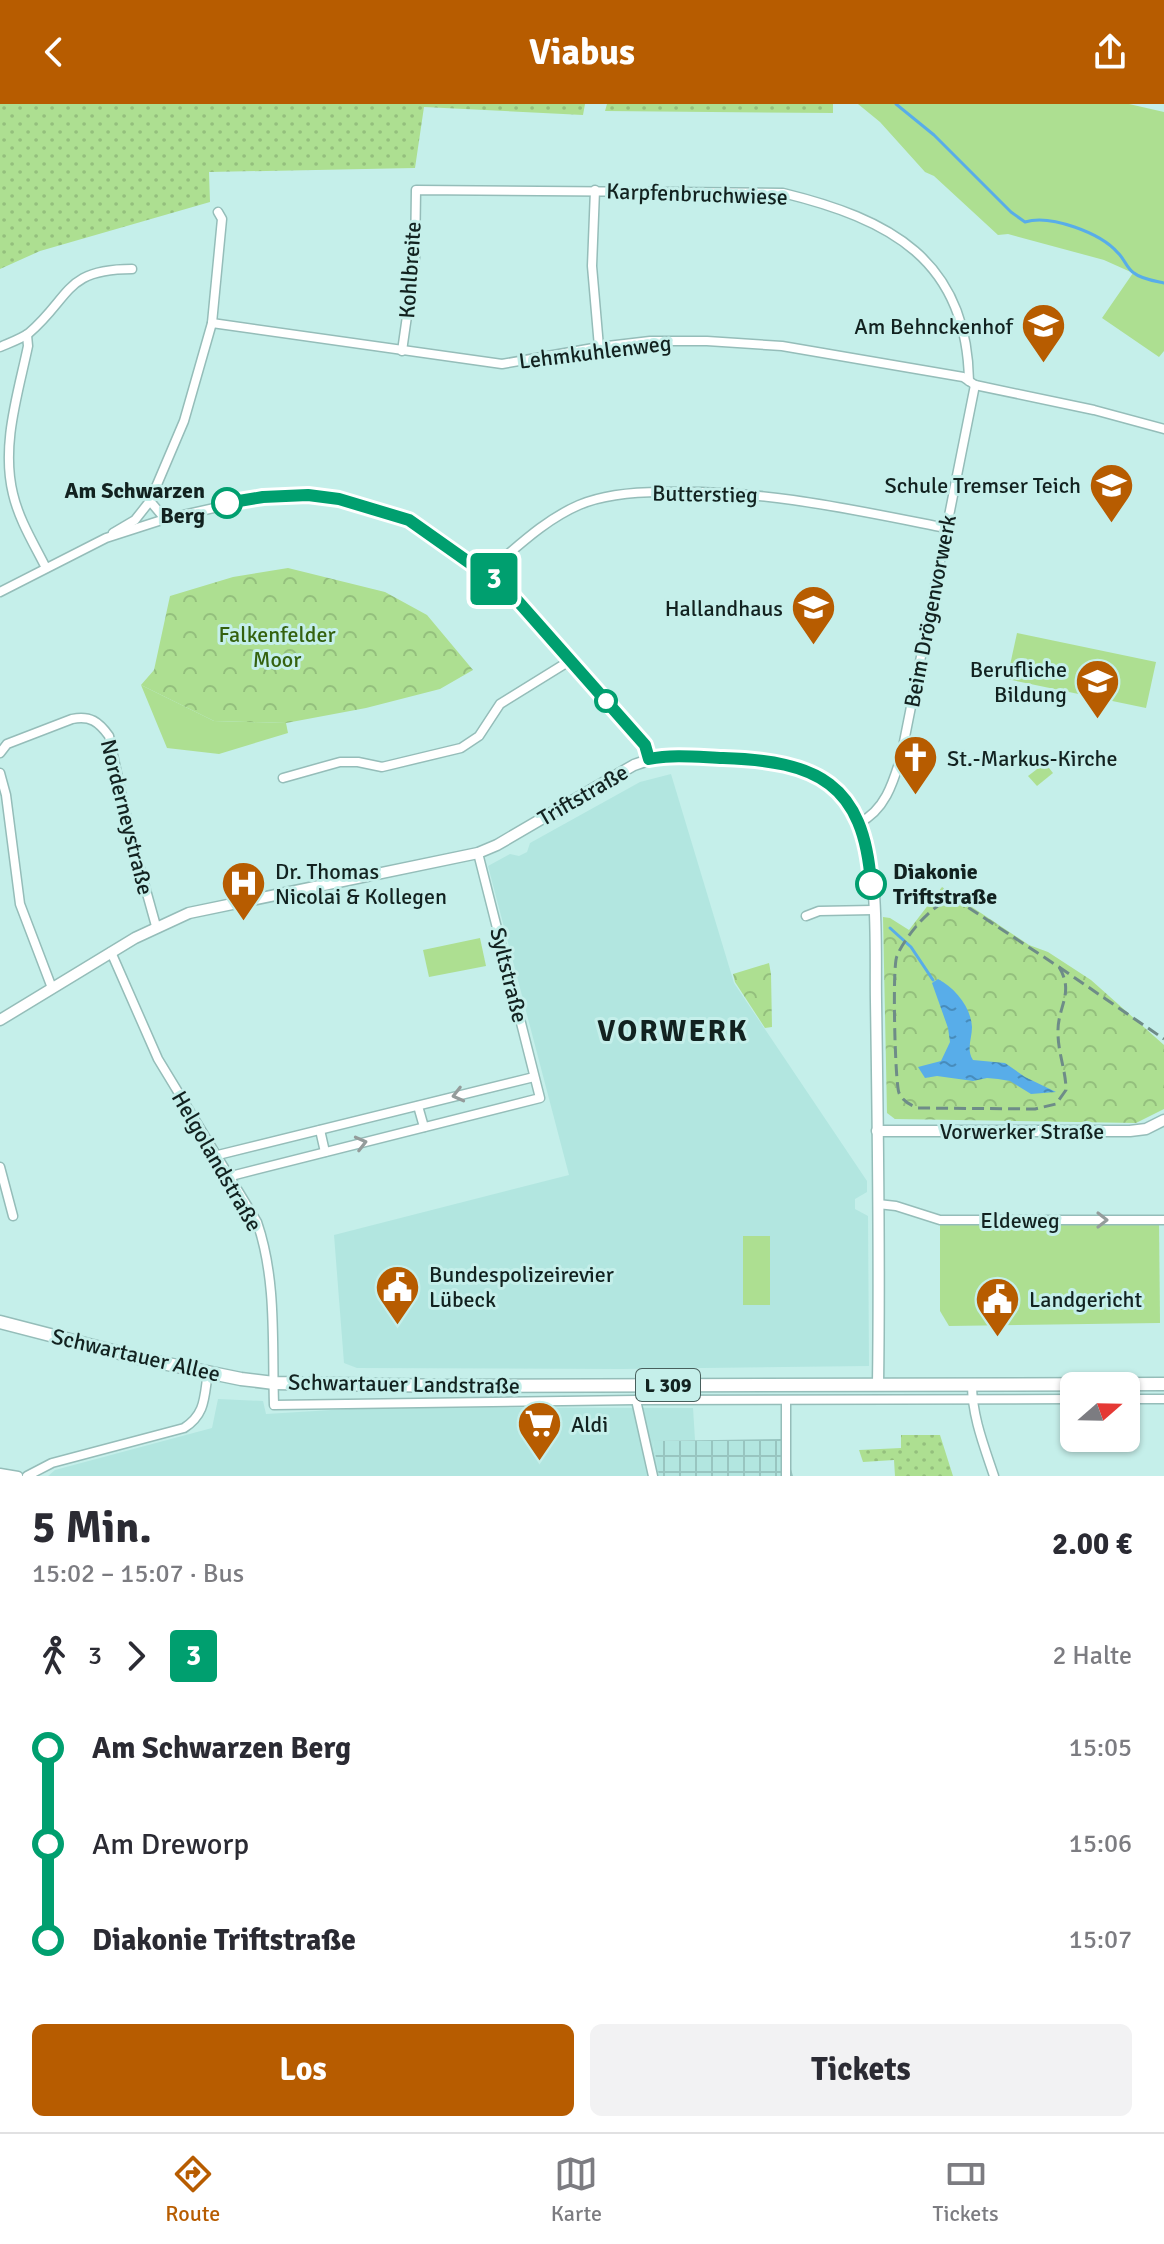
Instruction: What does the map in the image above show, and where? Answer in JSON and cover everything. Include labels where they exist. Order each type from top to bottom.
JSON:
[{"type":"main road","name":"Schwartauer Allee","points":[[0,1322],[143,1359],[274,1383]]},
{"type":"main road","name":"Schwartauer Landstraße","points":[[274,1383],[448,1386],[1164,1384]]},
{"type":"street","name":"Karpfenbruchwiese","points":[[416,190],[783,193],[828,204],[890,231],[913,249],[941,280],[959,314],[972,383]]},
{"type":"street","name":"Kohlbreite","points":[[402,351],[415,260],[416,190]]},
{"type":"street","points":[[595,190],[592,266],[599,347]]},
{"type":"street","points":[[0,592],[106,538],[135,520],[150,501],[184,421],[212,323],[222,219],[218,212]]},
{"type":"street","points":[[0,347],[27,335],[75,282],[108,269],[132,269]]},
{"type":"street","name":"Lehmkuhlenweg","points":[[212,323],[502,364],[650,341],[782,346],[963,377],[972,383]]},
{"type":"street","points":[[27,335],[28,346],[8,451],[9,475],[22,521],[46,568]]},
{"type":"street","points":[[972,383],[1164,429]]},
{"type":"street","name":"Beim Drögenvorwerk","points":[[859,823],[877,812],[901,757],[972,383]]},
{"type":"street","name":"Butterstieg","points":[[486,573],[561,513],[600,498],[634,493],[702,491],[783,497],[946,528]]},
{"type":"street","points":[[106,538],[165,519],[263,497],[308,495],[339,499],[409,520],[508,590],[645,745],[649,759]]},
{"type":"street","points":[[150,501],[165,519]]},
{"type":"street","points":[[283,778],[340,762],[382,767],[461,748],[479,736],[500,704],[571,660]]},
{"type":"street","name":"Norderneystraße","points":[[0,753],[7,744],[72,719],[91,719],[103,727],[109,736],[129,829],[156,926]]},
{"type":"street","name":"Triftstraße","points":[[0,1020],[156,926],[189,913],[246,899],[478,853],[649,759],[673,756],[747,759],[776,761],[798,767],[820,777],[837,791],[859,823],[870,862],[877,1131],[878,1384]]},
{"type":"street","points":[[0,773],[8,808],[20,904],[52,988]]},
{"type":"street","name":"Syltstraße","points":[[424,1127],[540,1098],[478,853]]},
{"type":"street","points":[[806,916],[819,911],[873,910]]},
{"type":"street","name":"Helgolandstraße","points":[[111,952],[158,1059],[257,1222],[264,1243],[270,1285],[274,1383]]},
{"type":"street","points":[[218,1155],[534,1077]]},
{"type":"street","points":[[231,1176],[424,1127],[418,1106]]},
{"type":"street","name":"Vorwerker Straße","points":[[877,1131],[1130,1131],[1146,1129],[1164,1120]]},
{"type":"street","points":[[320,1130],[325,1152]]},
{"type":"street","points":[[0,1167],[13,1216]]},
{"type":"street","name":"Eldeweg","points":[[878,1204],[896,1206],[940,1220],[1161,1220]]},
{"type":"street","points":[[27,1476],[52,1463],[184,1428],[201,1413],[208,1372]]},
{"type":"street","name":"Schwartauer Landstraße","points":[[274,1383],[274,1405],[292,1406],[393,1402],[1060,1399]]},
{"type":"street","points":[[972,1384],[972,1400],[994,1476]]},
{"type":"street","points":[[1140,1399],[1164,1399]]},
{"type":"street","points":[[636,1400],[653,1476]]},
{"type":"street","points":[[786,1401],[786,1476]]},
{"type":"street","points":[[0,1473],[18,1476]]},
{"type":"shaded area","points":[[671,774],[734,983],[867,1181],[867,1192],[855,1199],[855,1209],[868,1216],[869,1366],[357,1368],[344,1363],[334,1235],[569,1175],[488,866],[510,854],[519,856],[527,852],[530,843],[640,782]]},
{"type":"shaded area","points":[[218,1399],[263,1401],[266,1414],[381,1407],[693,1408],[695,1440],[653,1441],[659,1476],[48,1476],[55,1470],[212,1428]]},
{"type":"shaded area","points":[[782,1439],[793,1476],[659,1476],[653,1441]]},
{"type":"green space","points":[[0,104],[585,104],[583,115],[424,107],[415,168],[209,172],[210,202],[40,251],[0,269]]},
{"type":"green space","points":[[607,104],[833,104],[833,113],[605,111]]},
{"type":"green space","points":[[858,104],[1129,104],[1164,112],[1164,351],[1159,357],[1102,318],[1133,273],[1104,260],[1008,234],[998,235],[934,176],[925,172],[880,122]]},
{"type":"green space","name":"Falkenfelder Moor","points":[[288,568],[385,592],[427,615],[473,670],[440,689],[366,708],[286,723],[214,721],[141,685],[154,670],[170,596],[233,577]]},
{"type":"green space","points":[[1017,633],[1156,662],[1146,708],[1007,679]]},
{"type":"green space","points":[[141,685],[214,721],[286,723],[288,733],[219,754],[167,748]]},
{"type":"green space","points":[[1045,763],[1053,773],[1037,786],[1028,776]]},
{"type":"green space","points":[[942,887],[1029,945],[1048,952],[1091,980],[1164,1045],[1164,1109],[1136,1123],[895,1119],[887,1113],[883,917],[909,930]]},
{"type":"green space","points":[[480,938],[486,966],[429,977],[423,950]]},
{"type":"green space","points":[[769,963],[772,1027],[765,1028],[733,974]]},
{"type":"green space","points":[[940,1220],[1159,1220],[1160,1323],[949,1326],[940,1311]]},
{"type":"green space","points":[[743,1236],[770,1236],[770,1305],[743,1305]]},
{"type":"green space","points":[[901,1435],[940,1435],[953,1476],[895,1476],[894,1460],[863,1462],[859,1450],[901,1448]]},
{"type":"water","points":[[938,979],[956,993],[969,1012],[973,1060],[1005,1063],[1056,1092],[1031,1094],[1010,1081],[998,1079],[925,1078],[918,1067],[941,1061],[950,1042],[932,983]]},
{"type":"waterway","points":[[896,104],[934,135],[1011,212],[1025,222],[1061,223],[1088,232],[1110,246],[1137,275],[1164,283]]},
{"type":"waterway","points":[[890,928],[911,947],[933,980]]},
{"type":"railway","points":[[952,900],[963,904],[1059,967],[1064,976],[1065,992],[1058,1033],[1066,1090],[1056,1104],[1035,1109],[918,1108],[899,1093],[895,1024],[897,956],[920,922],[936,907],[952,900]]},
{"type":"railway","points":[[1059,967],[1164,1039]]},
{"type":"bus line","name":"3","points":[[227,503],[263,497],[308,495],[339,499],[409,520],[508,590],[645,745],[649,759],[673,756],[776,761],[820,777],[849,805],[859,823],[866,841],[871,884]]},
{"type":"place","name":"Am Behnckenhof","points":[[1044,365]]},
{"type":"place","name":"Am Schwarzen Berg","points":[[227,503]]},
{"type":"place","name":"Schule Tremser Teich","points":[[1112,524]]},
{"type":"place","name":"Hallandhaus","points":[[814,647]]},
{"type":"place","name":"Berufliche Bildung","points":[[1098,721]]},
{"type":"place","name":"St.-Markus-Kirche","points":[[916,797]]},
{"type":"place","name":"Diakonie Triftstraße","points":[[871,884]]},
{"type":"place","name":"Dr. Thomas Nicolai & Kollegen","points":[[244,923]]},
{"type":"place","name":"Bundespolizeirevier Lübeck","points":[[398,1326]]},
{"type":"place","name":"Landgericht","points":[[998,1338]]},
{"type":"place","name":"Aldi","points":[[540,1463]]},
{"type":"district","name":"VORWERK","points":[[673,1031]]}]
